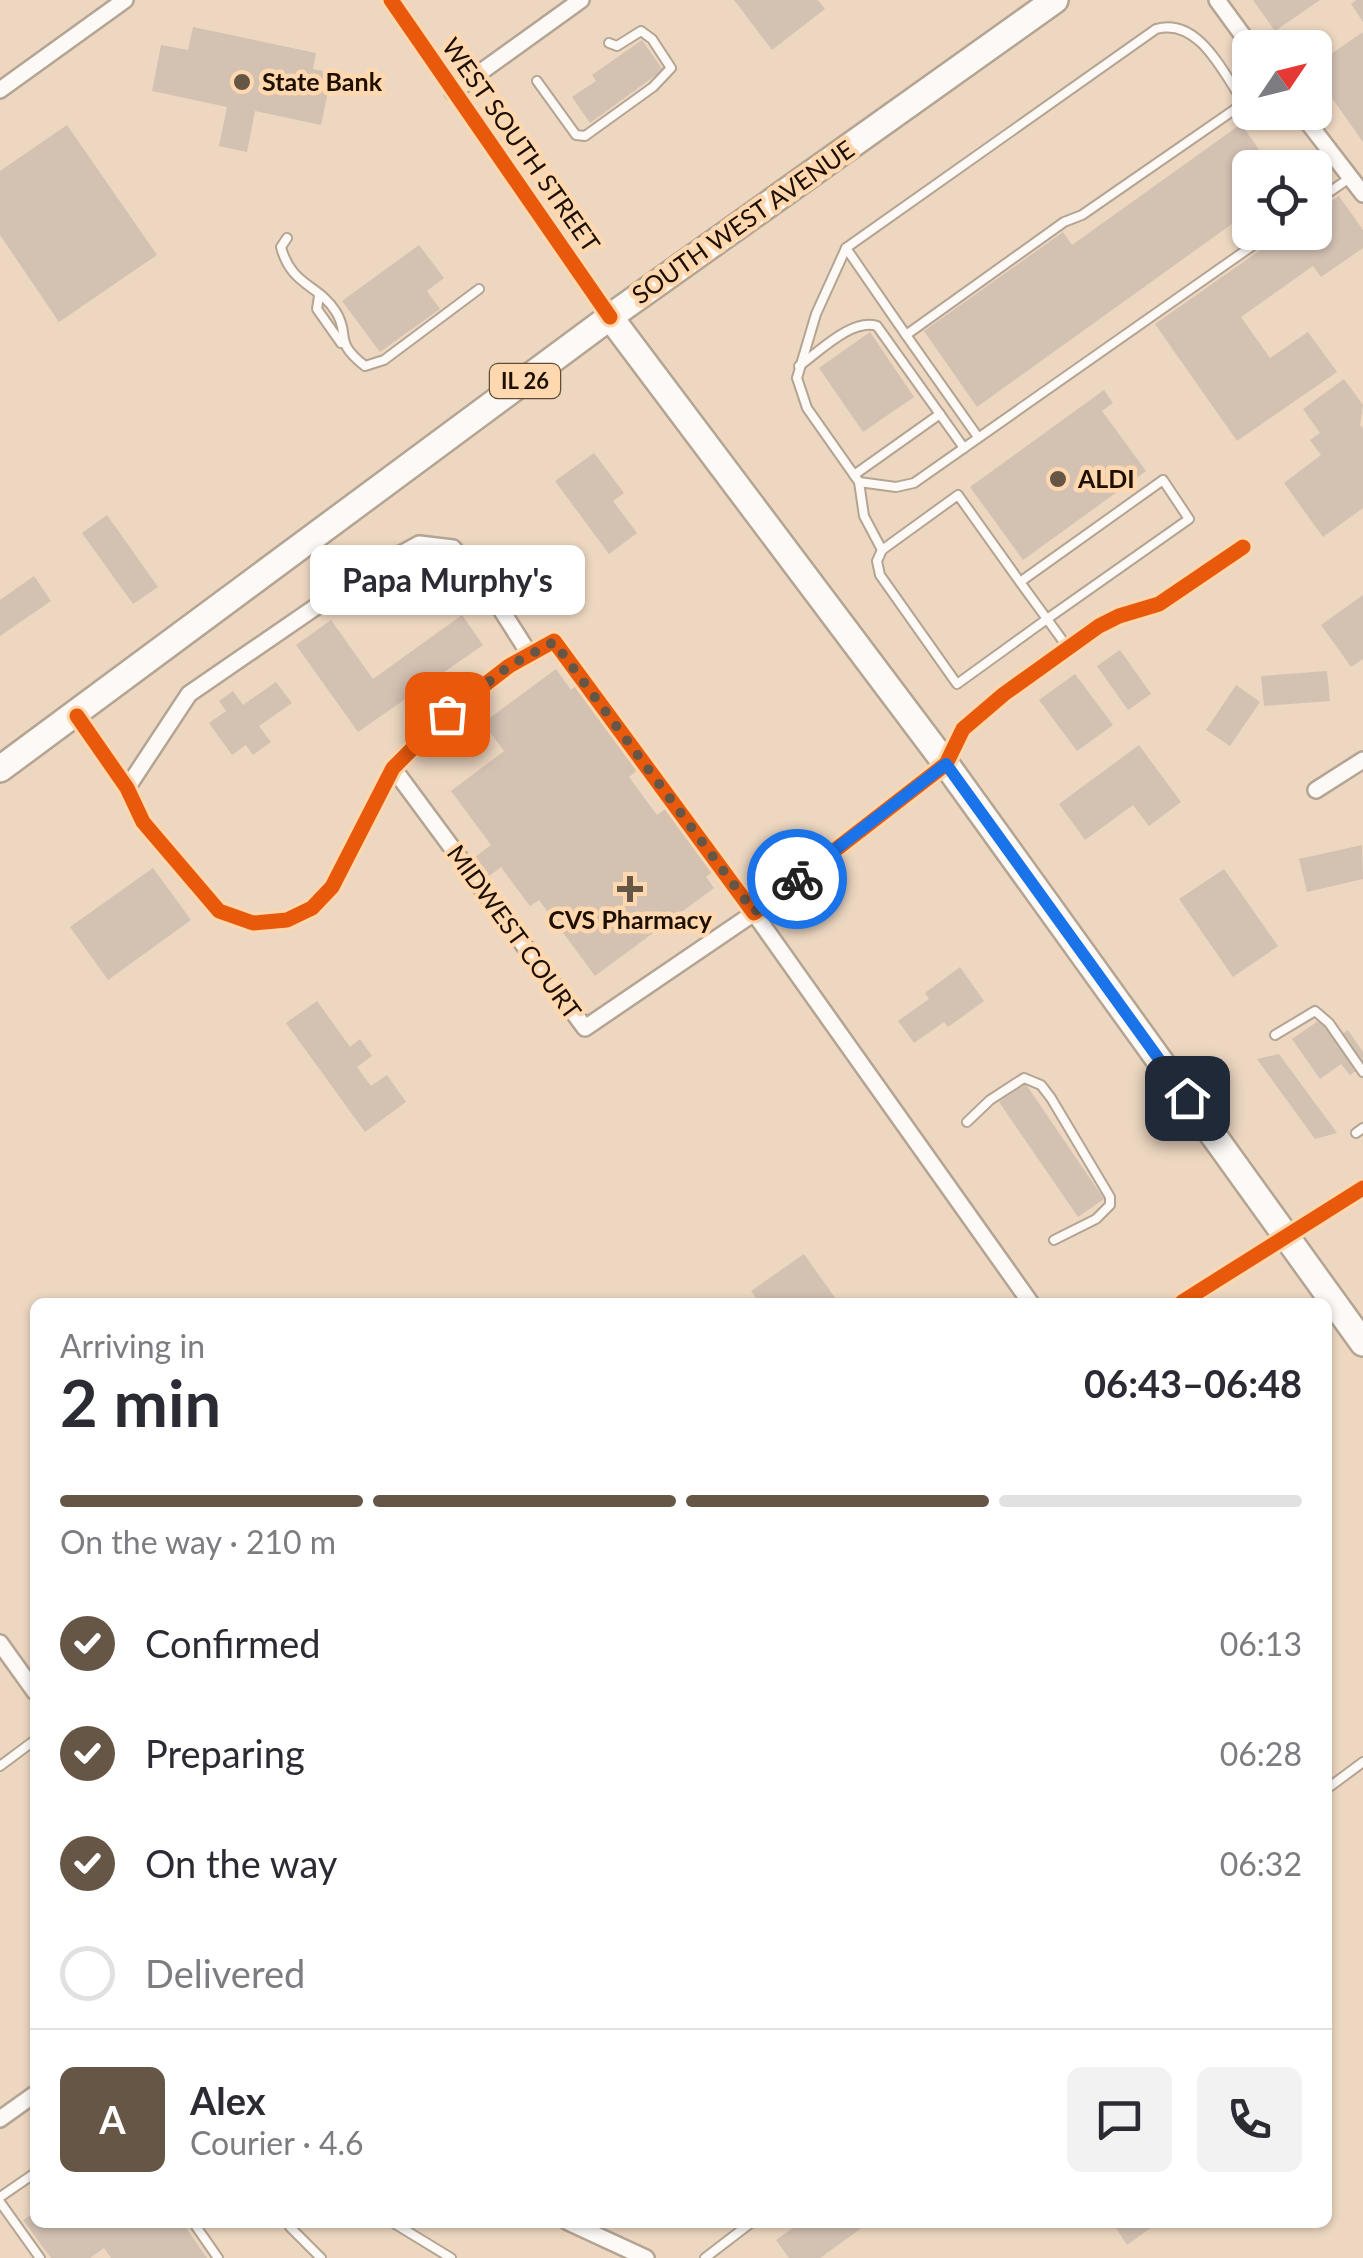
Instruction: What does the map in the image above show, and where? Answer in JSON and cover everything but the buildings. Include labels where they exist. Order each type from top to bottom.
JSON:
[{"type":"main road","name":"SOUTH WEST AVENUE","points":[[0,770],[610,318],[1055,0]]},
{"type":"main road","name":"WEST SOUTH STREET","points":[[610,318],[946,764],[1331,1298]]},
{"type":"main road","name":"WEST SOUTH STREET","points":[[1332,1299],[1363,1343]]},
{"type":"street","points":[[0,90],[126,0]]},
{"type":"street","name":"WEST SOUTH STREET","points":[[391,0],[610,318]]},
{"type":"street","points":[[453,92],[581,0]]},
{"type":"street","points":[[1218,0],[1239,30]]},
{"type":"street","points":[[1314,130],[1363,194]]},
{"type":"street","points":[[127,788],[189,694],[362,575],[418,544],[453,548],[488,589],[530,655]]},
{"type":"street","points":[[946,764],[963,730],[981,711],[1109,620],[1158,604],[1243,547]]},
{"type":"street","points":[[77,716],[127,788],[143,822],[219,911],[253,923],[287,920],[312,908],[332,887],[393,768],[447,714],[509,666],[554,642],[754,912],[1027,1298]]},
{"type":"street","points":[[1316,790],[1363,760]]},
{"type":"street","name":"MIDWEST COURT","points":[[393,768],[585,1028],[754,912],[946,764]]},
{"type":"street","points":[[1188,1298],[1363,1188]]},
{"type":"street","points":[[0,1643],[30,1685]]},
{"type":"street","points":[[0,2119],[30,2098]]},
{"type":"street","points":[[581,2228],[646,2258]]},
{"type":"lane","points":[[882,550],[864,516],[856,478],[806,408],[798,388],[798,366],[819,305],[846,248],[1156,29],[1178,27],[1196,37],[1232,82]]},
{"type":"lane","points":[[537,81],[576,136],[585,136],[653,88],[671,68],[652,39],[641,31],[617,46],[609,43]]},
{"type":"lane","points":[[906,335],[1064,222],[1082,214],[1232,111]]},
{"type":"lane","points":[[1332,190],[1351,177]]},
{"type":"lane","points":[[288,238],[281,247],[284,258],[299,280],[337,313],[344,346]]},
{"type":"lane","points":[[846,248],[978,437]]},
{"type":"lane","points":[[856,478],[889,487],[908,485],[1246,250]]},
{"type":"lane","points":[[319,296],[317,309],[344,346],[365,366],[384,360],[479,290]]},
{"type":"lane","points":[[798,366],[857,326],[873,324],[964,448]]},
{"type":"lane","points":[[856,478],[940,414]]},
{"type":"lane","points":[[1020,582],[1163,480],[1189,518],[1047,619],[957,684],[880,575],[876,561],[882,550],[958,495],[1020,582],[1047,619],[1068,648]]},
{"type":"lane","points":[[1275,1036],[1314,1010],[1329,1023],[1363,1072]]},
{"type":"lane","points":[[966,1122],[990,1100],[1024,1078],[1041,1085],[1051,1098],[1110,1196],[1110,1205],[1096,1219],[1054,1240]]},
{"type":"lane","points":[[0,1766],[30,1744]]},
{"type":"lane","points":[[1332,1785],[1363,1762]]},
{"type":"lane","points":[[30,2176],[0,2200],[40,2258]]},
{"type":"lane","points":[[197,2228],[218,2258]]},
{"type":"lane","points":[[294,2228],[321,2258]]},
{"type":"lane","points":[[402,2228],[451,2258]]},
{"type":"lane","points":[[705,2258],[744,2228]]},
{"type":"cycle path","points":[[391,0],[610,317]]},
{"type":"cycle path","points":[[77,716],[127,788],[143,822],[219,911],[253,923],[287,920],[312,908],[332,887],[393,768],[447,714],[509,666],[554,641],[754,913],[946,764],[963,729],[1004,694],[1099,626],[1159,604],[1243,547]]},
{"type":"cycle path","points":[[1188,1298],[1363,1188]]},
{"type":"way so far","points":[[447,714],[509,666],[554,642],[754,912],[797,879]]},
{"type":"place","name":"State Bank","points":[[242,82]]},
{"type":"place","name":"ALDI","points":[[1058,479]]},
{"type":"place","name":"Papa Murphy's","points":[[447,714]]},
{"type":"place","name":"CVS Pharmacy","points":[[630,889]]},
{"type":"route","points":[[797,879],[946,764],[1187,1098]]}]
